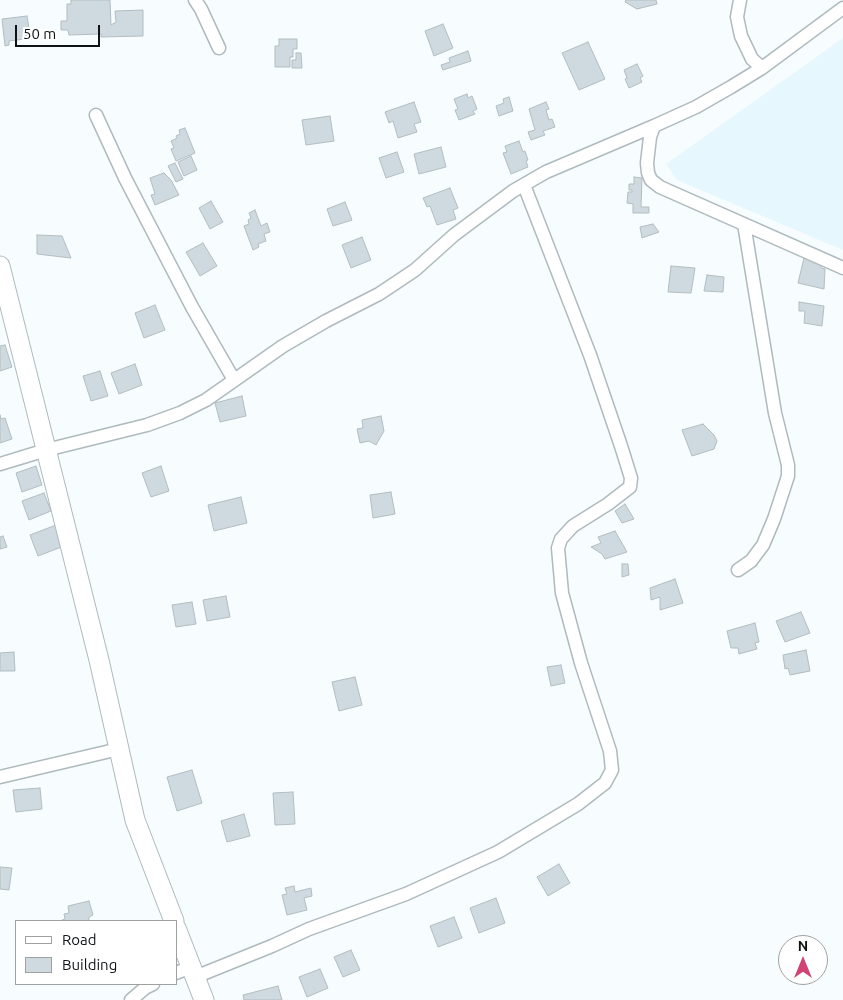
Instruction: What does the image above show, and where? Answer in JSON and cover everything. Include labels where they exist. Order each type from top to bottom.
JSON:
[{"type":"street","points":[[195,0],[219,48]]},
{"type":"street","points":[[740,0],[737,16],[741,36],[752,59],[762,68]]},
{"type":"street","points":[[0,464],[46,450],[147,425],[180,413],[206,400],[283,346],[326,321],[379,294],[416,270],[454,235],[524,184],[546,172],[696,107],[762,68],[843,8]]},
{"type":"street","points":[[96,114],[125,178],[192,307],[234,380]]},
{"type":"street","points":[[654,126],[650,137],[647,163],[648,173],[652,180],[660,187],[843,268]]},
{"type":"street","points":[[188,972],[272,946],[309,929],[406,894],[498,852],[578,804],[605,783],[612,770],[610,751],[581,663],[562,593],[558,548],[561,539],[573,526],[608,504],[630,487],[631,478],[590,355],[524,184]]},
{"type":"street","points":[[738,570],[751,561],[763,545],[788,476],[788,466],[775,413],[744,224]]},
{"type":"street","points":[[0,266],[99,660],[135,820],[174,920]]},
{"type":"street","points":[[0,777],[119,749]]},
{"type":"street","points":[[178,935],[188,972],[204,1000]]},
{"type":"street","points":[[131,1000],[151,985]]},
{"type":"shaded area","points":[[843,38],[843,250],[677,180],[666,164]]},
{"type":"building","points":[[71,0],[110,0],[111,25],[116,22],[115,11],[143,10],[143,36],[101,37],[101,34],[69,35],[68,30],[61,30],[61,21],[67,21],[67,4],[71,4]]},
{"type":"building","points":[[626,0],[656,0],[657,4],[637,9],[625,2]]},
{"type":"building","points":[[27,16],[30,35],[25,36],[25,39],[9,41],[9,45],[5,46],[2,19]]},
{"type":"building","points":[[443,24],[453,48],[434,56],[425,31]]},
{"type":"building","points":[[279,39],[297,39],[297,49],[293,49],[293,57],[290,57],[290,67],[275,67],[275,46],[279,46]]},
{"type":"building","points":[[588,42],[605,79],[579,90],[562,53]]},
{"type":"building","points":[[468,51],[471,61],[443,70],[441,65],[450,62],[449,58]]},
{"type":"building","points":[[296,53],[301,53],[302,68],[292,68],[292,60],[296,60]]},
{"type":"building","points":[[637,64],[643,76],[640,78],[642,82],[629,88],[624,70]]},
{"type":"building","points":[[467,94],[468,98],[472,96],[477,109],[473,111],[475,114],[459,120],[455,110],[458,109],[454,99]]},
{"type":"building","points":[[509,97],[513,111],[499,116],[496,106],[504,103],[503,99]]},
{"type":"building","points":[[414,102],[421,122],[414,124],[417,132],[398,138],[393,121],[389,123],[385,112]]},
{"type":"building","points":[[546,102],[549,109],[546,110],[549,120],[552,119],[555,127],[543,131],[545,135],[531,140],[528,132],[535,130],[529,109]]},
{"type":"building","points":[[330,116],[334,141],[306,145],[302,120]]},
{"type":"building","points":[[185,128],[195,153],[176,161],[171,149],[174,148],[171,141],[180,134],[179,130]]},
{"type":"building","points":[[519,141],[523,152],[525,151],[528,167],[511,174],[503,153],[507,152],[505,146]]},
{"type":"building","points":[[441,147],[446,167],[419,174],[414,154]]},
{"type":"building","points":[[397,152],[404,172],[386,178],[379,158]]},
{"type":"building","points":[[191,156],[197,170],[184,176],[178,162]]},
{"type":"building","points":[[175,163],[183,179],[176,182],[168,166]]},
{"type":"building","points":[[164,173],[171,180],[179,195],[155,205],[151,195],[155,194],[150,178]]},
{"type":"building","points":[[634,177],[642,178],[641,207],[649,207],[649,213],[633,213],[633,204],[627,203],[628,192],[632,192],[632,190],[629,190],[629,184],[634,184]]},
{"type":"building","points":[[450,188],[458,208],[453,210],[456,219],[437,225],[430,206],[427,207],[423,198]]},
{"type":"building","points":[[211,201],[223,222],[210,229],[199,208]]},
{"type":"building","points":[[345,202],[352,220],[333,226],[327,209]]},
{"type":"building","points":[[255,210],[261,226],[267,223],[270,232],[264,234],[266,241],[258,244],[259,247],[253,250],[244,226],[249,224],[248,220],[251,218],[249,213]]},
{"type":"building","points":[[653,224],[659,232],[642,238],[640,227]]},
{"type":"building","points":[[37,235],[62,236],[71,258],[37,254]]},
{"type":"building","points":[[362,237],[371,260],[351,268],[342,245]]},
{"type":"building","points":[[203,243],[217,266],[200,276],[186,252]]},
{"type":"building","points":[[804,258],[821,258],[821,268],[825,269],[824,289],[798,283]]},
{"type":"building","points":[[671,266],[695,268],[691,293],[668,292]]},
{"type":"building","points":[[707,275],[724,277],[723,292],[704,291]]},
{"type":"building","points":[[799,302],[824,306],[822,326],[804,323],[805,311],[799,311]]},
{"type":"building","points":[[155,305],[165,330],[144,338],[135,313]]},
{"type":"building","points":[[5,345],[12,367],[0,371],[0,346]]},
{"type":"building","points":[[135,364],[142,385],[119,394],[111,373]]},
{"type":"building","points":[[100,371],[108,396],[91,401],[83,376]]},
{"type":"building","points":[[242,396],[246,416],[220,422],[215,403]]},
{"type":"building","points":[[0,415],[1,419],[5,418],[12,439],[0,443]]},
{"type":"building","points":[[381,416],[384,431],[376,445],[369,441],[360,443],[357,429],[363,428],[362,420]]},
{"type":"building","points":[[703,424],[717,441],[714,449],[692,456],[682,430]]},
{"type":"building","points":[[36,466],[42,485],[22,492],[16,473]]},
{"type":"building","points":[[161,466],[169,491],[151,497],[142,473]]},
{"type":"building","points":[[391,492],[395,514],[373,518],[370,495]]},
{"type":"building","points":[[44,493],[51,511],[29,520],[22,501]]},
{"type":"building","points":[[241,497],[247,523],[214,531],[208,505]]},
{"type":"building","points":[[625,504],[634,519],[622,523],[615,511]]},
{"type":"building","points":[[56,525],[64,546],[38,556],[30,535]]},
{"type":"building","points":[[615,531],[627,552],[605,559],[602,554],[591,547],[601,543],[598,537]]},
{"type":"building","points":[[3,536],[7,547],[0,549],[0,537]]},
{"type":"building","points":[[622,564],[628,564],[629,575],[622,577]]},
{"type":"building","points":[[675,579],[683,603],[660,610],[660,597],[651,600],[650,588]]},
{"type":"building","points":[[226,596],[230,617],[207,621],[203,600]]},
{"type":"building","points":[[192,602],[196,624],[176,627],[172,605]]},
{"type":"building","points":[[801,612],[810,633],[785,642],[776,621]]},
{"type":"building","points":[[755,623],[759,642],[755,643],[757,649],[739,654],[738,648],[731,648],[727,631]]},
{"type":"building","points":[[806,650],[810,671],[790,675],[788,668],[785,669],[783,655]]},
{"type":"building","points":[[14,652],[15,671],[0,671],[0,653]]},
{"type":"building","points":[[561,665],[565,683],[551,686],[547,667]]},
{"type":"building","points":[[355,677],[362,705],[339,711],[332,682]]},
{"type":"building","points":[[192,770],[202,803],[177,811],[167,777]]},
{"type":"building","points":[[40,788],[42,809],[16,812],[13,790]]},
{"type":"building","points":[[293,792],[295,824],[275,825],[273,793]]},
{"type":"building","points":[[244,814],[250,836],[227,842],[221,821]]},
{"type":"building","points":[[559,864],[570,883],[548,896],[537,877]]},
{"type":"building","points":[[0,867],[12,868],[9,890],[0,889]]},
{"type":"building","points":[[294,886],[295,892],[311,888],[312,896],[304,898],[307,910],[287,915],[282,895],[287,894],[285,888]]},
{"type":"building","points":[[496,898],[505,923],[479,933],[470,908]]},
{"type":"building","points":[[89,901],[93,915],[89,917],[89,920],[62,920],[65,919],[64,914],[69,913],[68,906]]},
{"type":"building","points":[[454,917],[462,938],[438,947],[430,926]]},
{"type":"building","points":[[351,950],[360,970],[343,977],[334,957]]},
{"type":"building","points":[[320,969],[328,988],[307,997],[299,977]]},
{"type":"building","points":[[278,986],[282,1000],[244,1000],[243,995]]}]
